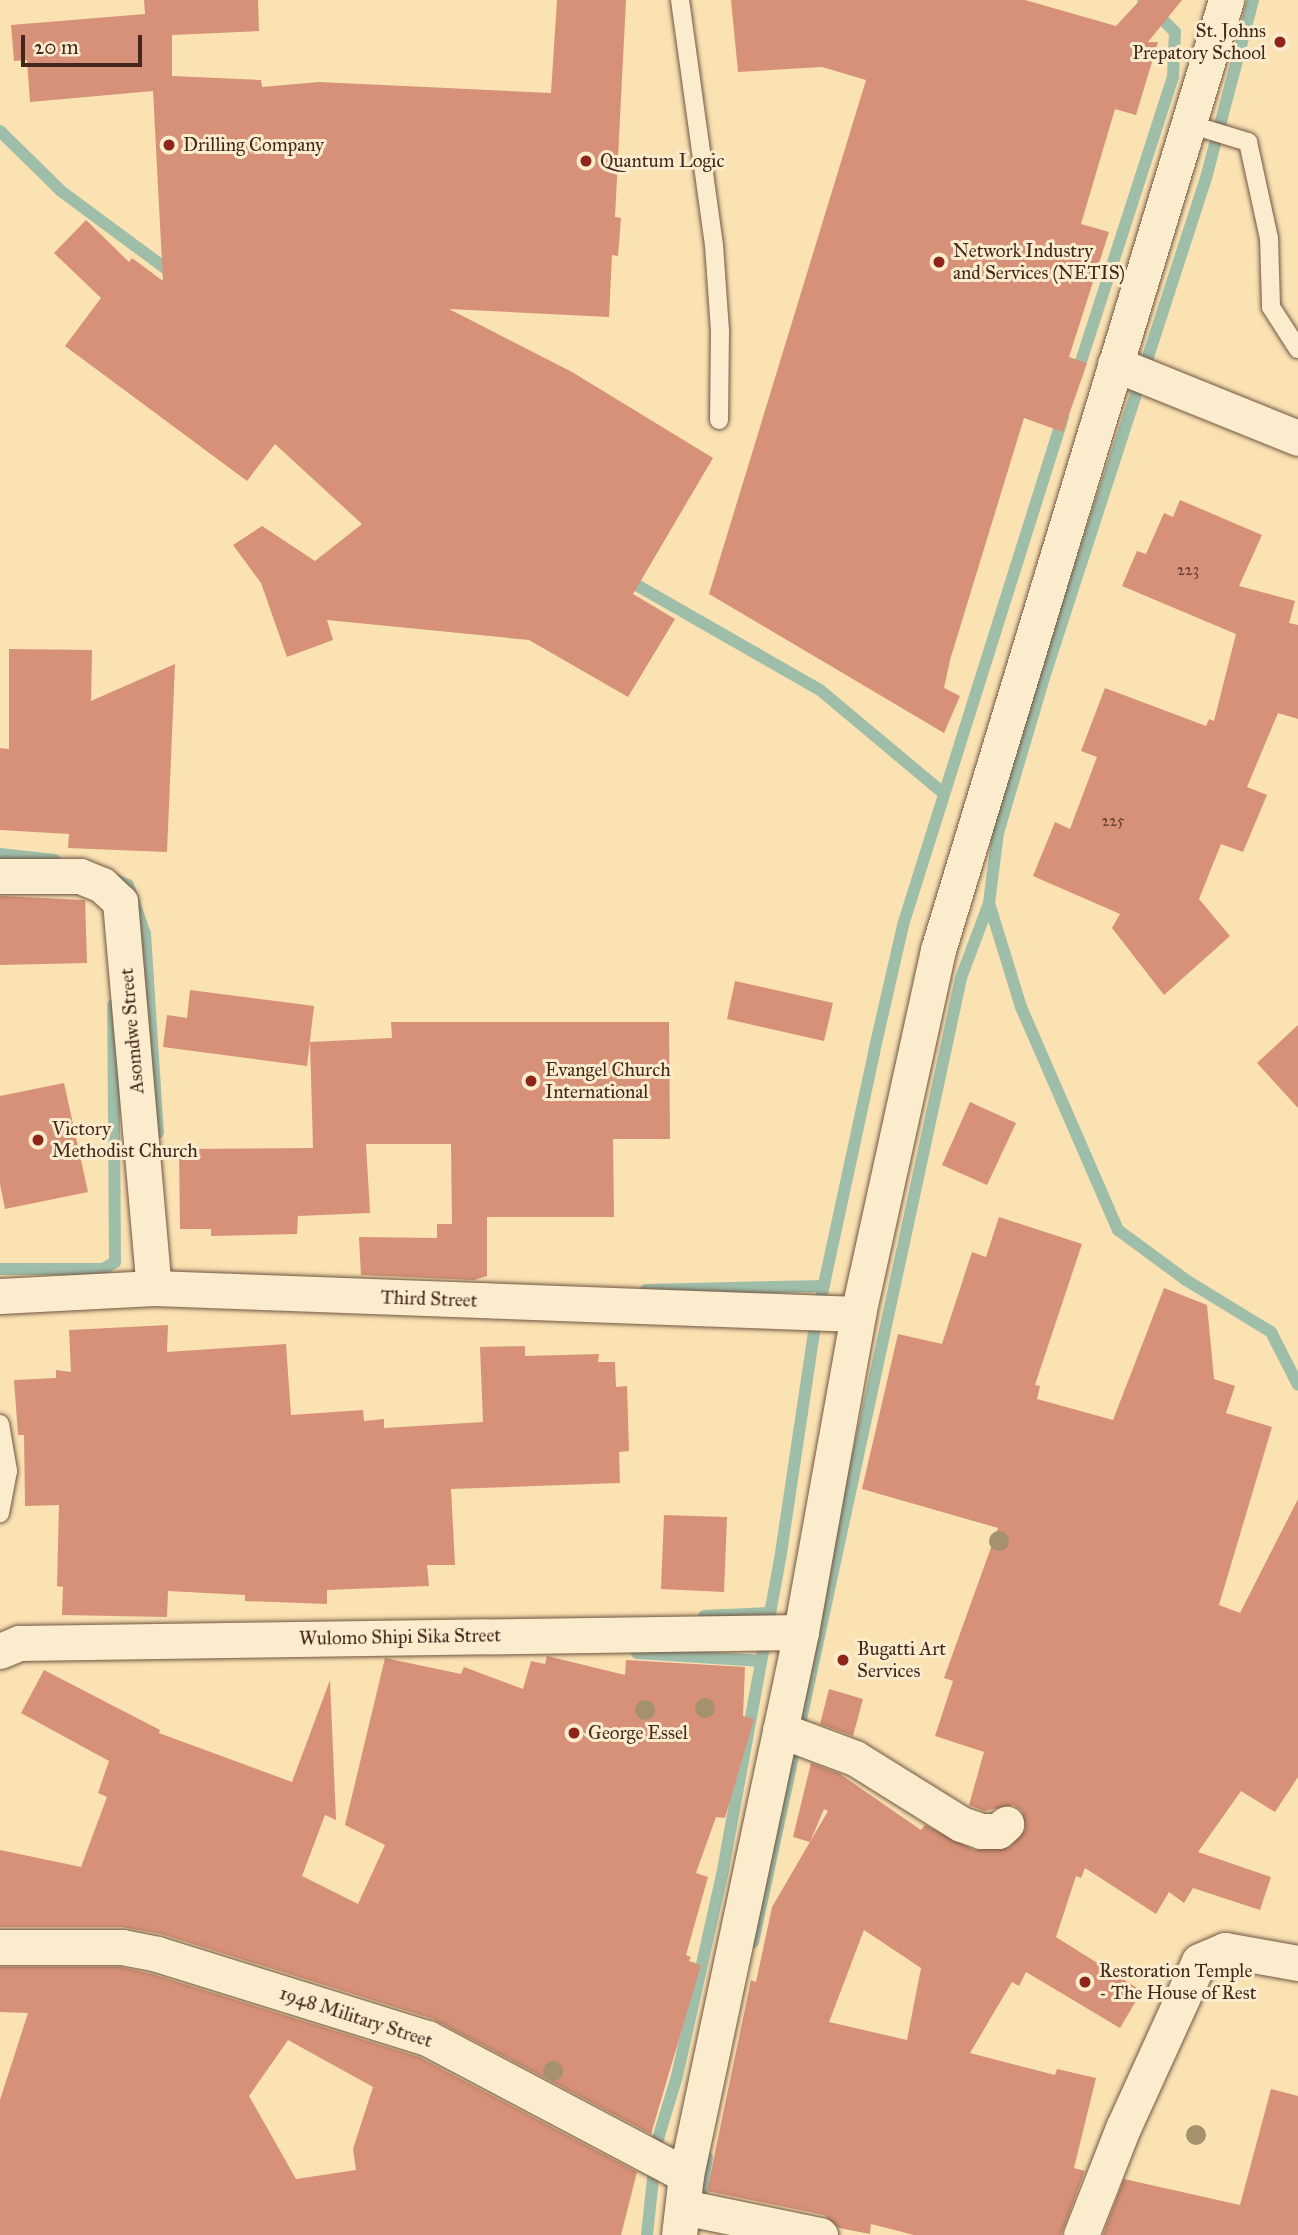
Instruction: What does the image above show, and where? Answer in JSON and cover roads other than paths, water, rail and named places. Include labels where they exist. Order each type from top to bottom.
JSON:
[{"type":"street","points":[[682,2206],[801,1632],[858,1314],[938,950],[1189,124],[1223,1]]},
{"type":"street","points":[[1115,364],[1298,438]]},
{"type":"street","name":"Asomdwe Street","points":[[0,876],[80,876],[102,885],[120,902],[154,1288]]},
{"type":"street","name":"Third Street","points":[[0,1296],[154,1288],[858,1314]]},
{"type":"street","name":"Wulomo Shipi Sika Street","points":[[0,1651],[33,1643],[801,1632]]},
{"type":"street","points":[[780,1730],[855,1758],[961,1824],[981,1831],[998,1831],[1006,1824]]},
{"type":"street","name":"1948 Military Street","points":[[0,1947],[122,1947],[156,1954],[427,2038],[682,2206],[820,2235]]},
{"type":"street","points":[[1081,2235],[1123,2128],[1199,1962],[1225,1950],[1298,1963]]},
{"type":"lane","points":[[680,0],[714,245],[720,330],[719,420]]},
{"type":"lane","points":[[1189,124],[1248,142],[1269,239],[1271,307],[1298,349]]},
{"type":"lane","points":[[0,1424],[8,1471],[0,1513]]},
{"type":"waterway","points":[[1076,377],[1173,77],[1175,32],[1143,0]]},
{"type":"waterway","points":[[753,1942],[961,978],[989,903],[998,833],[1042,684],[1206,178],[1253,0]]},
{"type":"waterway","points":[[0,131],[61,191],[173,274]]},
{"type":"waterway","points":[[647,2235],[657,2142],[677,2076],[722,1875],[781,1553],[815,1326],[903,925],[1063,417]]},
{"type":"waterway","points":[[626,579],[820,690],[943,793]]},
{"type":"waterway","points":[[0,854],[55,860]]},
{"type":"waterway","points":[[112,878],[128,885],[145,934],[158,1133]]},
{"type":"waterway","points":[[989,903],[1021,1007],[1118,1230],[1186,1280],[1271,1332],[1298,1385]]},
{"type":"waterway","points":[[0,1269],[103,1269],[115,1262],[113,1005]]},
{"type":"waterway","points":[[646,1290],[824,1286]]},
{"type":"waterway","points":[[704,1616],[770,1613]]},
{"type":"waterway","points":[[637,1653],[761,1661]]},
{"type":"waterway","points":[[700,2202],[707,2158]]},
{"type":"place","name":"St. Johns Prepatory School","points":[[1280,42]]},
{"type":"place","name":"Drilling Company","points":[[169,145]]},
{"type":"place","name":"Quantum Logic","points":[[586,161]]},
{"type":"place","name":"Network Industry and Services (NETIS)","points":[[939,262]]},
{"type":"place","name":"Evangel Church International","points":[[531,1081]]},
{"type":"place","name":"Victory Methodist Church","points":[[38,1140]]},
{"type":"place","name":"Bugatti Art Services","points":[[843,1660]]},
{"type":"place","name":"George Essel","points":[[574,1733]]},
{"type":"place","name":"Restoration Temple - The House of Rest","points":[[1085,1982]]}]
